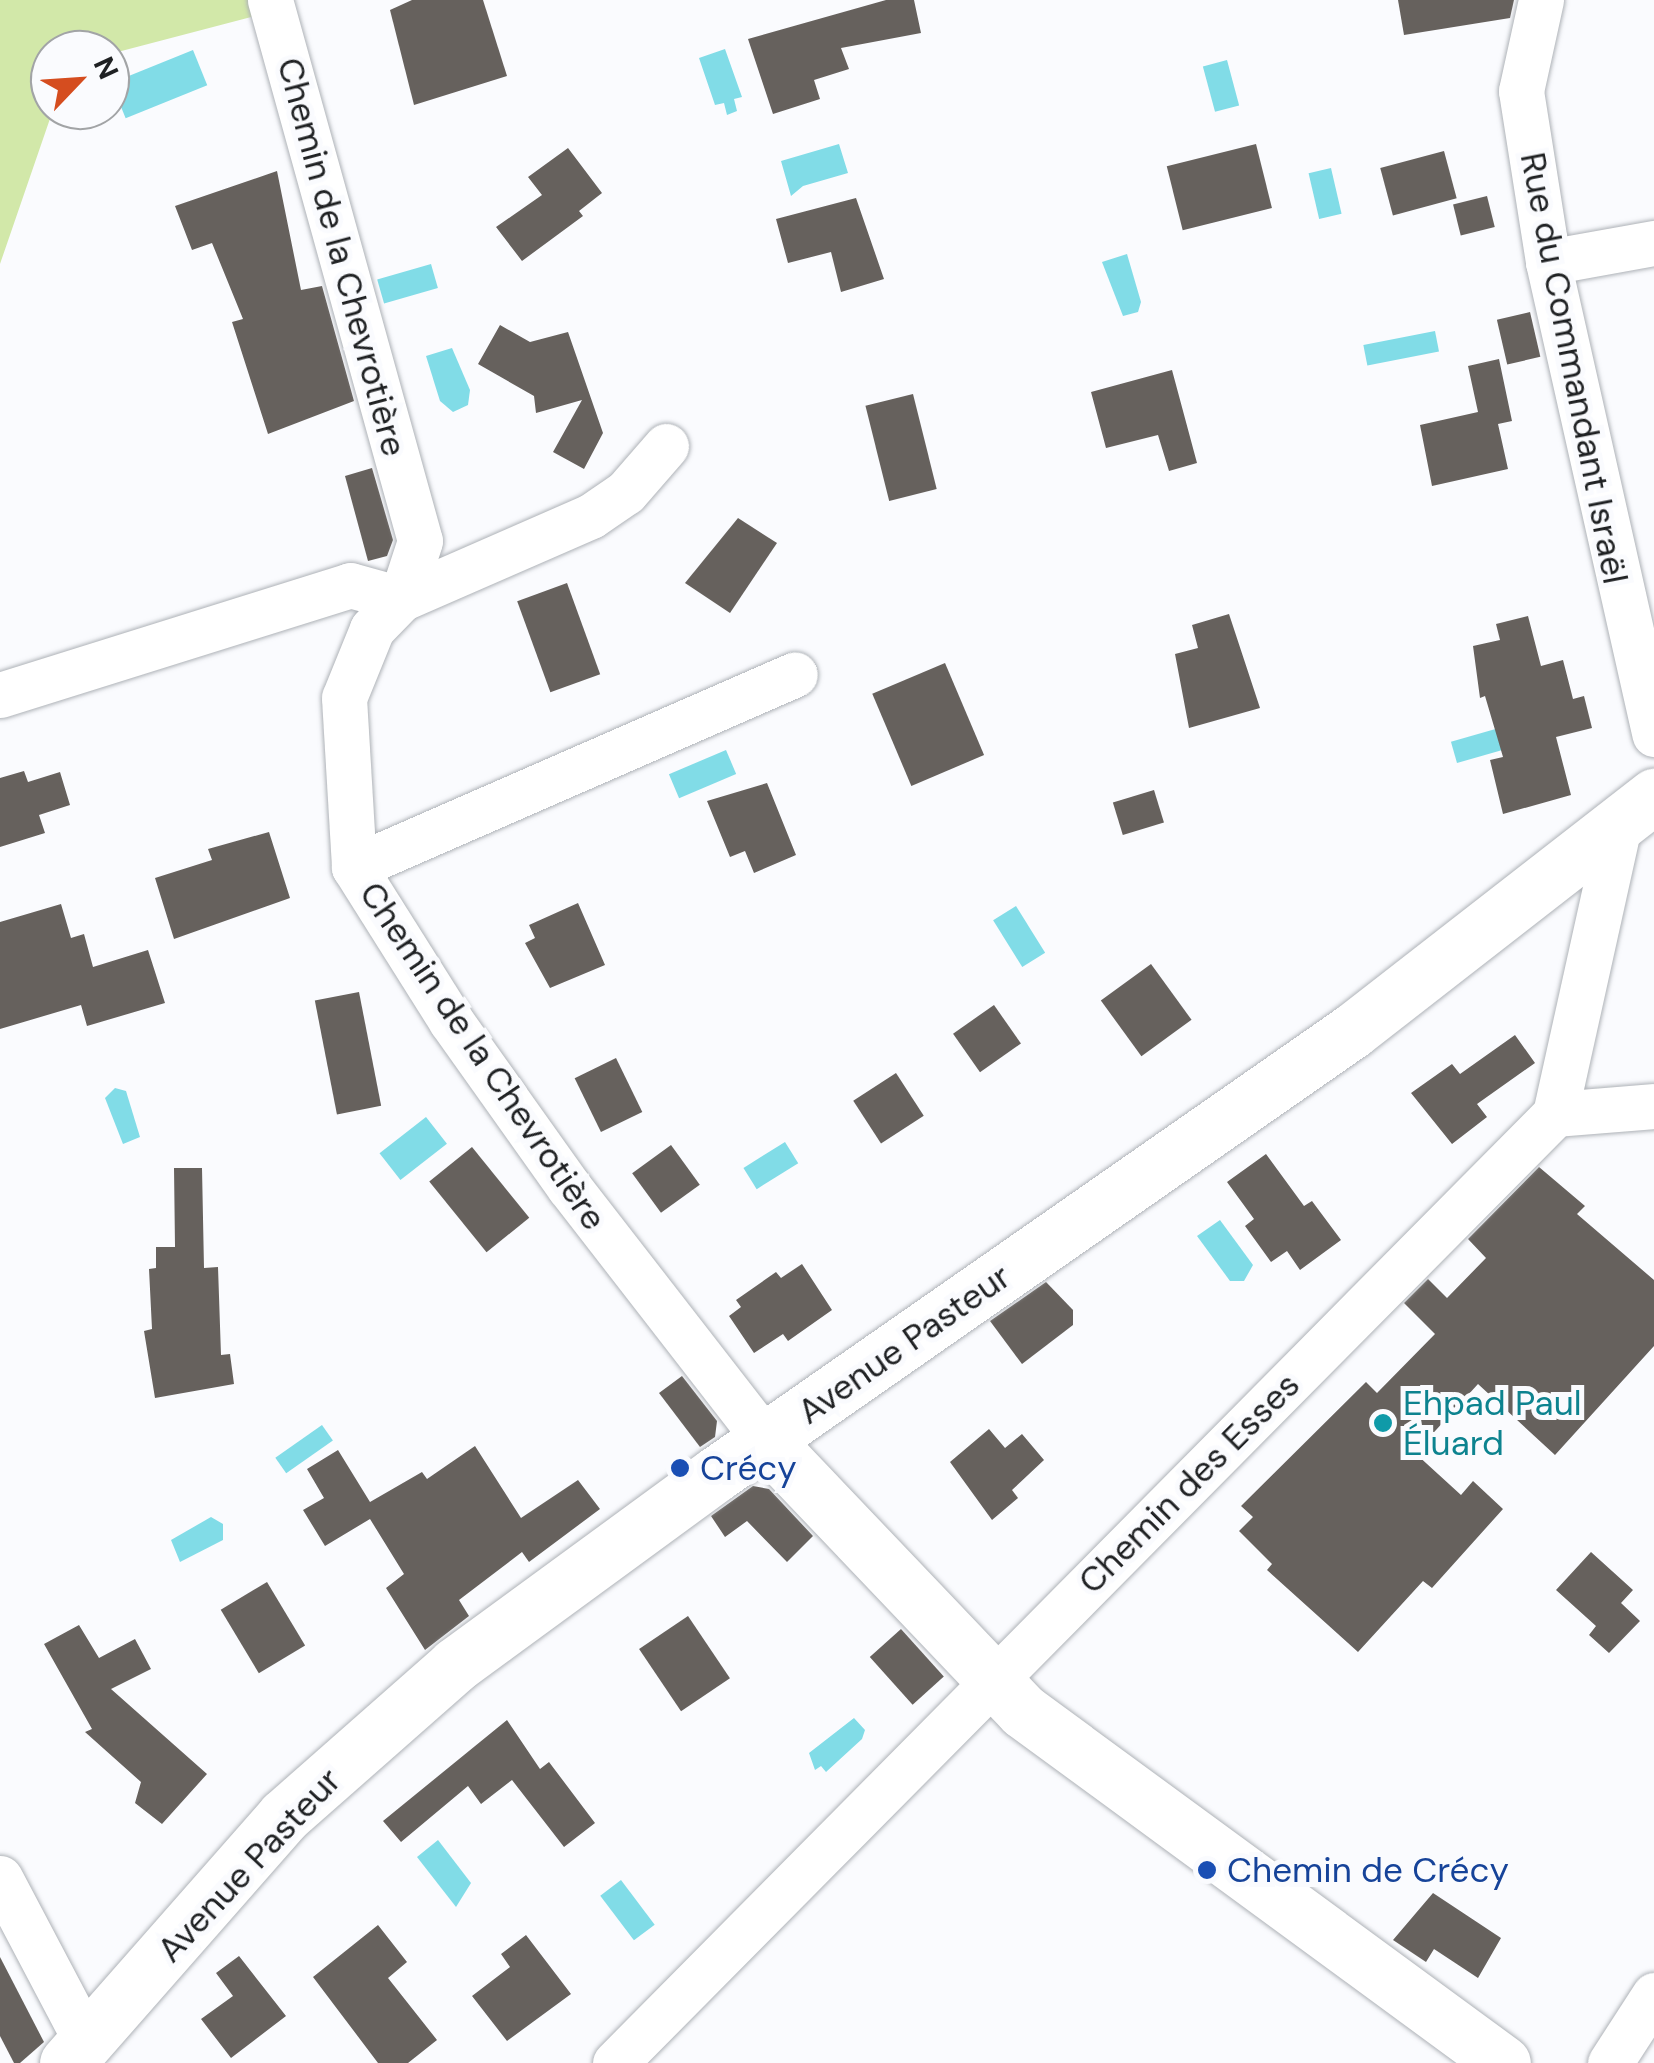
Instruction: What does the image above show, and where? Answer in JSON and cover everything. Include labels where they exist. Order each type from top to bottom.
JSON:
[{"type":"main road","name":"Avenue Pasteur","points":[[77,2054],[284,1816],[454,1665],[765,1440],[1352,1031],[1637,811]]},
{"type":"main road","points":[[765,1440],[991,1683],[1503,2063]]},
{"type":"street","name":"Chemin de la Chevrotière","points":[[270,0],[420,540],[401,600],[372,629],[344,698],[354,866],[450,1021],[568,1187],[765,1440]]},
{"type":"street","name":"Rue du Commandant Israël","points":[[1541,0],[1520,91],[1548,262],[1654,734]]},
{"type":"street","points":[[1548,262],[1654,243]]},
{"type":"street","points":[[0,695],[350,585],[401,600],[592,516],[626,492],[666,446]]},
{"type":"street","points":[[354,866],[795,674]]},
{"type":"street","points":[[1637,811],[1555,1114],[1654,1106]]},
{"type":"street","name":"Chemin des Esses","points":[[615,2063],[1555,1114]]},
{"type":"street","points":[[0,1878],[77,2054]]},
{"type":"street","points":[[1610,2063],[1654,1995]]},
{"type":"green space","points":[[0,0],[269,0],[255,16],[130,49],[130,30],[30,30],[30,130],[46,130],[0,264]]},
{"type":"water","points":[[725,49],[742,97],[734,99],[737,111],[727,115],[724,103],[715,105],[699,58]]},
{"type":"water","points":[[193,50],[207,85],[130,116],[130,75]]},
{"type":"water","points":[[1227,60],[1239,105],[1215,112],[1203,66]]},
{"type":"water","points":[[839,144],[848,173],[803,186],[791,196],[781,161]]},
{"type":"water","points":[[1331,168],[1342,214],[1319,219],[1309,173]]},
{"type":"water","points":[[1127,254],[1141,302],[1138,312],[1123,316],[1102,262]]},
{"type":"water","points":[[431,264],[438,288],[384,303],[377,279]]},
{"type":"water","points":[[1435,331],[1439,352],[1367,366],[1363,345]]},
{"type":"water","points":[[452,348],[470,390],[468,405],[453,412],[440,401],[426,356]]},
{"type":"water","points":[[1499,728],[1505,749],[1457,763],[1451,742]]},
{"type":"water","points":[[726,750],[736,774],[679,798],[669,774]]},
{"type":"water","points":[[1016,906],[1045,953],[1022,967],[993,920]]},
{"type":"water","points":[[115,1088],[126,1091],[140,1137],[123,1144],[105,1098]]},
{"type":"water","points":[[426,1117],[447,1144],[400,1180],[380,1153]]},
{"type":"water","points":[[785,1142],[798,1163],[757,1189],[743,1168]]},
{"type":"water","points":[[1220,1220],[1253,1265],[1244,1281],[1230,1281],[1197,1236]]},
{"type":"water","points":[[322,1425],[333,1441],[286,1473],[275,1458]]},
{"type":"water","points":[[211,1517],[223,1524],[223,1540],[180,1562],[171,1540]]},
{"type":"water","points":[[854,1718],[865,1730],[862,1739],[826,1772],[821,1766],[815,1770],[809,1753]]},
{"type":"water","points":[[438,1840],[471,1883],[456,1907],[417,1857]]},
{"type":"water","points":[[621,1880],[655,1925],[634,1940],[600,1896]]},
{"type":"building","points":[[412,0],[483,0],[507,76],[414,105],[390,10]]},
{"type":"building","points":[[886,0],[914,0],[921,33],[841,48],[849,69],[814,80],[820,99],[773,114],[748,39]]},
{"type":"building","points":[[1398,0],[1514,0],[1510,18],[1404,35]]},
{"type":"building","points":[[1256,144],[1272,208],[1183,230],[1167,166]]},
{"type":"building","points":[[568,148],[602,193],[579,211],[583,216],[522,261],[496,227],[542,195],[528,177]]},
{"type":"building","points":[[1444,151],[1457,198],[1393,215],[1380,168]]},
{"type":"building","points":[[277,171],[301,290],[322,286],[354,401],[268,434],[232,322],[243,319],[212,243],[192,250],[175,206]]},
{"type":"building","points":[[1487,196],[1495,227],[1461,236],[1453,204]]},
{"type":"building","points":[[856,198],[884,279],[841,292],[831,252],[788,263],[776,219]]},
{"type":"building","points":[[1530,312],[1540,357],[1507,364],[1497,320]]},
{"type":"building","points":[[500,325],[530,342],[568,332],[603,433],[584,469],[553,452],[582,400],[536,413],[534,396],[478,364]]},
{"type":"building","points":[[1499,359],[1512,421],[1498,424],[1508,469],[1432,486],[1420,425],[1478,412],[1468,366]]},
{"type":"building","points":[[1172,370],[1197,463],[1169,471],[1158,435],[1106,448],[1091,392]]},
{"type":"building","points":[[913,394],[937,489],[889,501],[865,406]]},
{"type":"building","points":[[372,468],[393,540],[387,556],[368,561],[345,476]]},
{"type":"building","points":[[738,518],[777,543],[730,613],[685,583]]},
{"type":"building","points":[[567,583],[600,674],[550,692],[517,601]]},
{"type":"building","points":[[1229,614],[1260,708],[1189,728],[1175,654],[1198,648],[1192,625]]},
{"type":"building","points":[[1528,616],[1541,666],[1563,660],[1573,699],[1584,696],[1592,728],[1556,737],[1571,795],[1503,814],[1490,760],[1503,757],[1485,696],[1480,698],[1473,646],[1500,640],[1496,624]]},
{"type":"building","points":[[945,663],[984,755],[911,786],[872,694]]},
{"type":"building","points":[[24,771],[28,782],[60,772],[70,805],[39,815],[45,833],[0,847],[0,778]]},
{"type":"building","points":[[767,783],[796,855],[754,873],[745,851],[730,857],[707,801]]},
{"type":"building","points":[[1154,790],[1164,823],[1123,835],[1113,803]]},
{"type":"building","points":[[269,832],[290,898],[174,939],[155,878],[212,860],[208,849]]},
{"type":"building","points":[[578,903],[605,965],[550,988],[525,943],[535,938],[529,925]]},
{"type":"building","points":[[61,904],[71,938],[84,934],[93,967],[148,950],[165,1003],[87,1026],[81,1005],[0,1029],[0,922]]},
{"type":"building","points":[[1151,964],[1192,1020],[1141,1056],[1101,1000]]},
{"type":"building","points":[[359,992],[381,1106],[337,1114],[315,1001]]},
{"type":"building","points":[[994,1005],[1021,1044],[980,1072],[953,1034]]},
{"type":"building","points":[[1515,1035],[1535,1063],[1477,1104],[1487,1117],[1452,1144],[1411,1093],[1452,1064],[1460,1074]]},
{"type":"building","points":[[616,1058],[642,1112],[601,1132],[575,1078]]},
{"type":"building","points":[[896,1073],[924,1116],[881,1144],[853,1101]]},
{"type":"building","points":[[671,1145],[700,1185],[661,1213],[632,1173]]},
{"type":"building","points":[[472,1147],[529,1218],[487,1252],[429,1182]]},
{"type":"building","points":[[1266,1154],[1304,1206],[1312,1201],[1341,1240],[1300,1270],[1287,1251],[1271,1262],[1245,1226],[1254,1219],[1227,1182]]},
{"type":"building","name":"Ehpad Paul Éluard","points":[[1539,1167],[1585,1206],[1577,1214],[1654,1280],[1654,1346],[1555,1455],[1478,1384],[1415,1453],[1461,1495],[1473,1481],[1503,1509],[1432,1588],[1423,1581],[1358,1652],[1267,1570],[1272,1564],[1239,1531],[1253,1517],[1241,1506],[1366,1382],[1377,1393],[1435,1334],[1404,1303],[1428,1279],[1447,1298],[1486,1258],[1468,1239]]},
{"type":"building","points":[[174,1168],[202,1168],[204,1268],[218,1267],[221,1355],[230,1354],[234,1384],[155,1398],[144,1331],[152,1329],[149,1269],[156,1268],[156,1247],[175,1247]]},
{"type":"building","points":[[802,1264],[832,1310],[788,1341],[783,1334],[754,1353],[729,1316],[741,1307],[736,1300],[776,1272],[781,1278]]},
{"type":"building","points":[[1046,1282],[1073,1310],[1073,1325],[1022,1364],[990,1321]]},
{"type":"building","points":[[682,1376],[717,1421],[715,1437],[700,1447],[659,1393]]},
{"type":"building","points":[[989,1429],[1005,1448],[1022,1434],[1044,1460],[1012,1490],[1018,1498],[992,1520],[950,1462]]},
{"type":"building","points":[[475,1446],[521,1518],[578,1480],[600,1509],[529,1562],[522,1552],[459,1600],[469,1616],[425,1650],[386,1588],[404,1574],[370,1519],[325,1546],[303,1510],[324,1498],[307,1469],[338,1450],[370,1502],[422,1472],[427,1479]]},
{"type":"building","points":[[753,1486],[769,1489],[813,1536],[787,1562],[747,1521],[725,1537],[711,1516]]},
{"type":"building","points":[[1591,1552],[1633,1590],[1621,1603],[1640,1621],[1609,1653],[1589,1635],[1596,1626],[1556,1590]]},
{"type":"building","points":[[267,1582],[305,1645],[259,1673],[221,1610]]},
{"type":"building","points":[[688,1616],[730,1678],[681,1711],[639,1649]]},
{"type":"building","points":[[79,1625],[99,1658],[135,1639],[151,1669],[111,1689],[207,1774],[162,1824],[135,1803],[141,1782],[85,1732],[92,1729],[44,1644]]},
{"type":"building","points":[[901,1629],[944,1677],[913,1705],[870,1657]]},
{"type":"building","points":[[507,1720],[540,1769],[549,1762],[595,1823],[564,1847],[512,1780],[481,1804],[468,1786],[401,1842],[383,1821]]},
{"type":"building","points":[[1433,1893],[1501,1938],[1478,1978],[1434,1949],[1426,1962],[1393,1940]]},
{"type":"building","points":[[378,1925],[407,1962],[388,1978],[437,2040],[408,2063],[378,2063],[313,1977]]},
{"type":"building","points":[[526,1935],[571,1994],[507,2041],[472,1996],[510,1967],[501,1954]]},
{"type":"building","points":[[239,1956],[286,2016],[231,2058],[201,2019],[233,1996],[216,1973]]},
{"type":"building","points":[[0,1957],[44,2042],[20,2063],[14,2063],[0,2036]]},
{"type":"place","name":"Ehpad Paul Éluard","points":[[1383,1423]]},
{"type":"place","name":"Crécy","points":[[680,1468]]},
{"type":"place","name":"Chemin de Crécy","points":[[1207,1870]]}]
